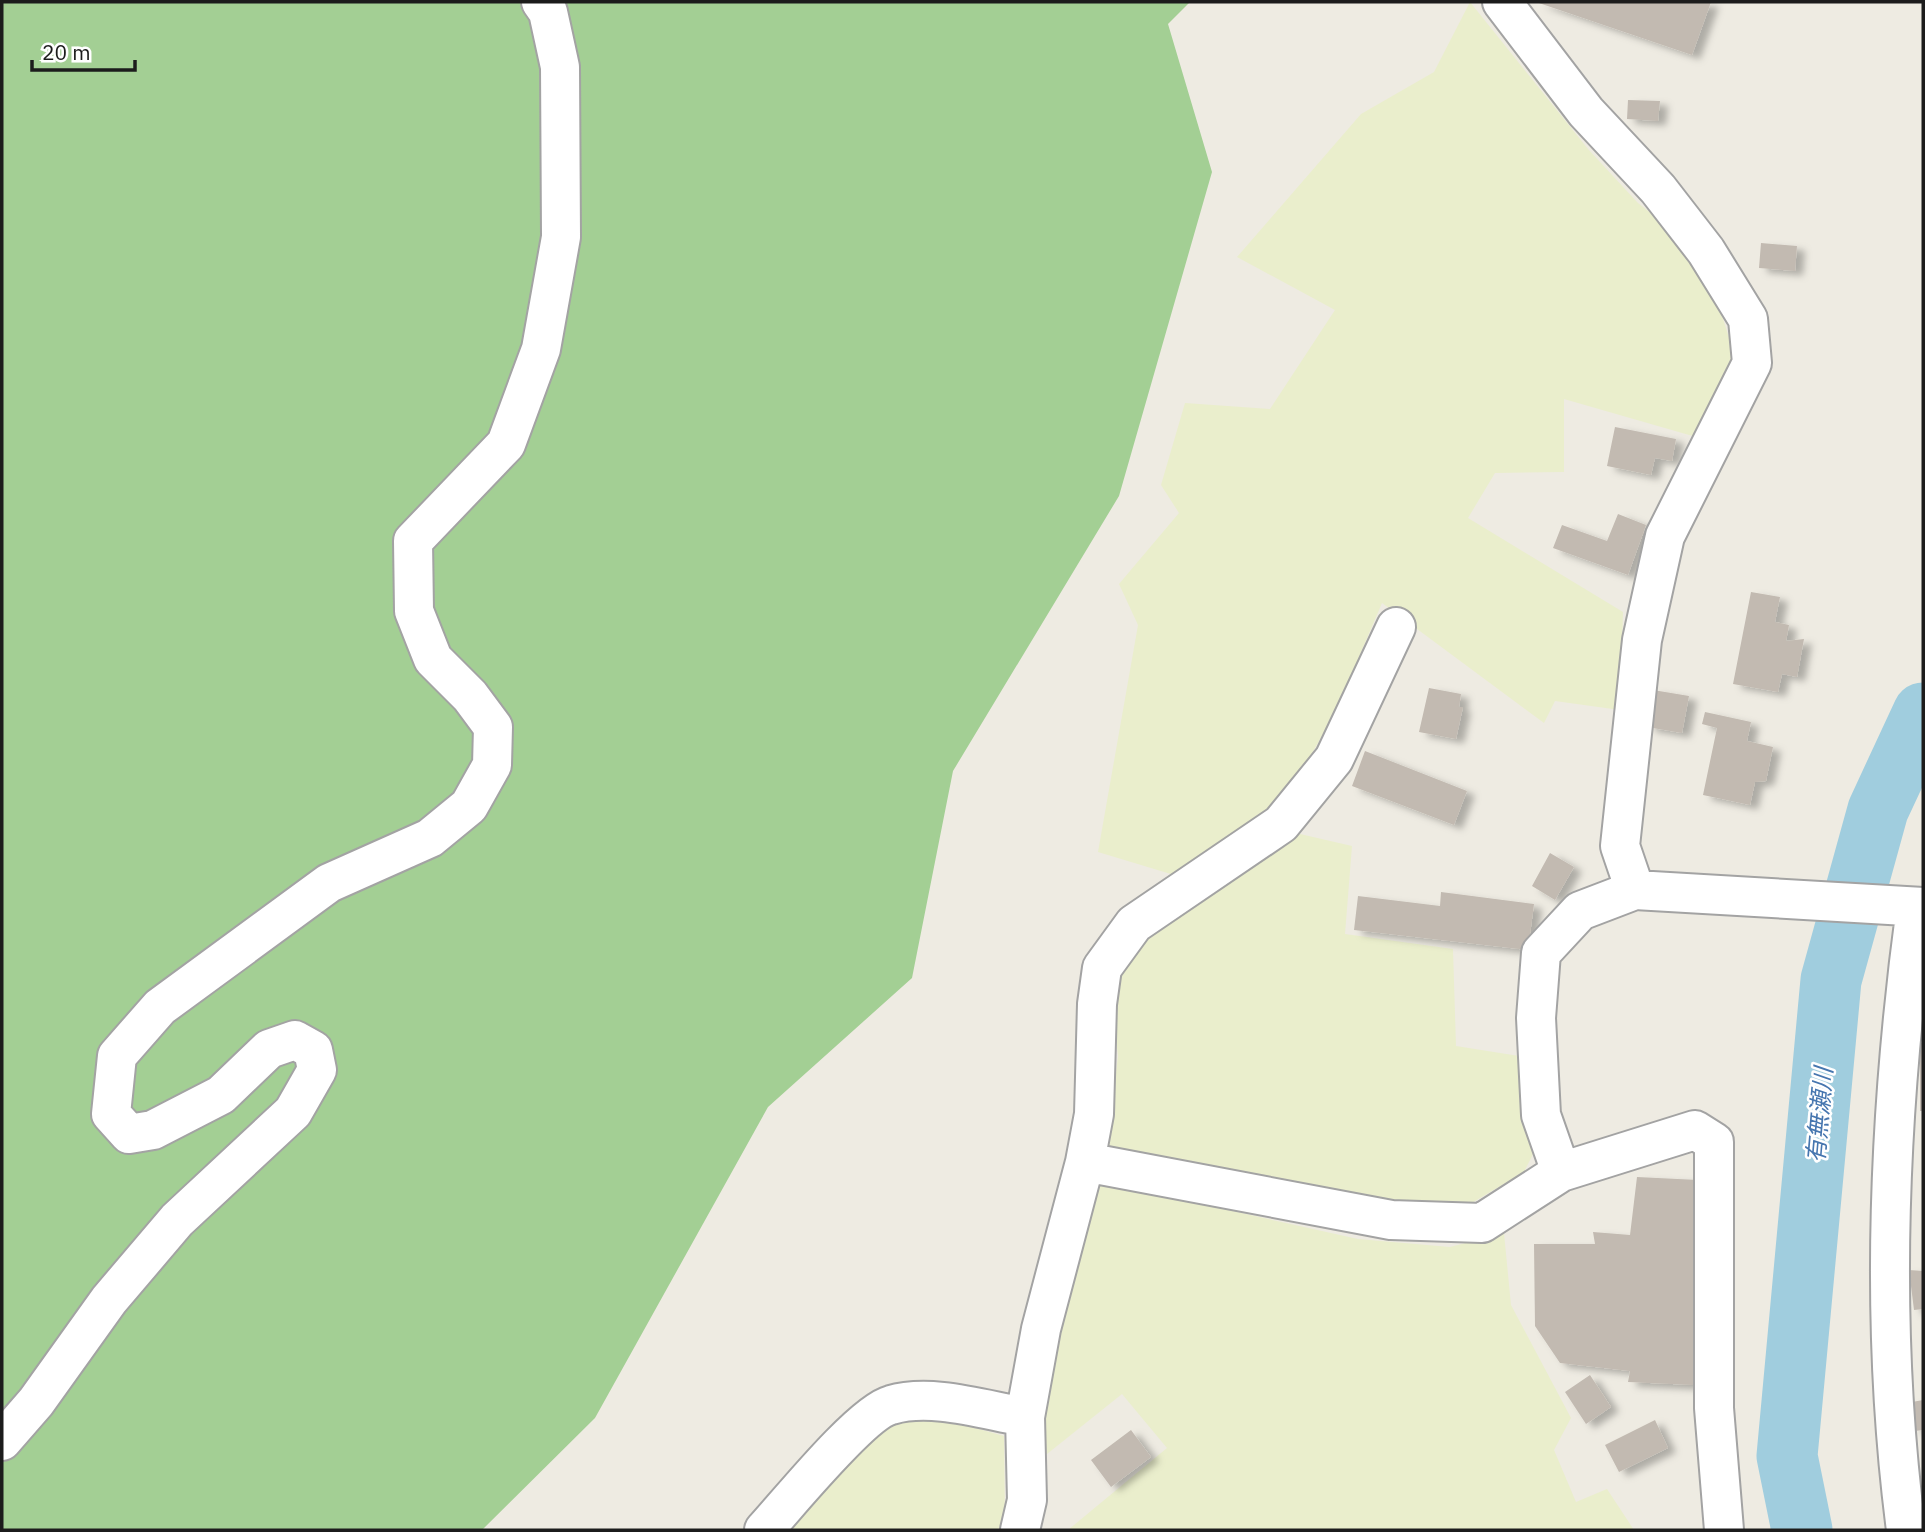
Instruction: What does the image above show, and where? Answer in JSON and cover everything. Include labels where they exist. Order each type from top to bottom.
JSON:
[{"type":"street","points":[[2,1441],[36,1402],[109,1300],[177,1220],[293,1112],[317,1070],[313,1050],[295,1040],[282,1044],[269,1049],[221,1095],[153,1130],[128,1134],[111,1114],[117,1056],[160,1007],[329,883],[430,838],[469,806],[492,765],[493,727],[470,696],[432,659],[414,611],[413,541],[506,444],[541,349],[561,237],[560,67],[548,12],[541,2]]},
{"type":"street","points":[[1502,2],[1586,112],[1658,189],[1706,251],[1748,319],[1752,363],[1665,536],[1642,640],[1620,846],[1635,890]]},
{"type":"street","points":[[1020,1530],[1027,1500],[1025,1416],[1041,1329],[1085,1162],[1094,1114],[1097,1004],[1102,968],[1134,924],[1281,824],[1334,759],[1396,627]]},
{"type":"street","points":[[1561,1172],[1541,1115],[1536,1018],[1541,953],[1580,911],[1635,890],[1920,907],[1901,1017],[1891,1181],[1888,1293],[1895,1447],[1906,1530]]},
{"type":"street","points":[[1085,1162],[1391,1220],[1482,1223],[1561,1172],[1695,1130],[1714,1142],[1714,1408],[1724,1530]]},
{"type":"street","points":[[764,1530],[854,1431],[889,1405],[927,1401],[1025,1416]]},
{"type":"green space","points":[[2,2],[1190,2],[1168,24],[1212,172],[1119,496],[953,771],[912,978],[768,1107],[595,1418],[482,1530],[2,1530]]},
{"type":"green space","points":[[1470,2],[1588,149],[1638,203],[1675,232],[1717,300],[1734,353],[1727,395],[1703,439],[1564,399],[1564,472],[1495,473],[1468,518],[1623,612],[1620,710],[1555,701],[1544,723],[1382,603],[1336,711],[1297,780],[1251,828],[1184,878],[1098,852],[1138,625],[1119,584],[1179,513],[1161,485],[1185,403],[1270,409],[1335,310],[1237,257],[1361,114],[1434,72]]},
{"type":"green space","points":[[1300,834],[1352,846],[1345,934],[1453,949],[1456,1046],[1519,1056],[1537,1146],[1524,1172],[1470,1204],[1329,1198],[1107,1148],[1118,1056],[1111,995],[1124,961],[1153,927],[1197,906]]},
{"type":"green space","points":[[1093,1180],[1358,1239],[1450,1247],[1504,1233],[1511,1305],[1571,1418],[1554,1450],[1576,1502],[1607,1489],[1634,1530],[1068,1530],[1167,1448],[1122,1394],[1042,1458],[1046,1383]]},
{"type":"green space","points":[[928,1415],[1004,1436],[1005,1521],[1001,1530],[783,1530],[865,1443],[892,1426]]},
{"type":"building","points":[[1536,2],[1711,2],[1692,55]]},
{"type":"building","points":[[1628,100],[1660,101],[1658,121],[1627,119]]},
{"type":"building","points":[[1761,243],[1797,246],[1795,271],[1759,268]]},
{"type":"building","points":[[1615,427],[1676,439],[1672,461],[1655,458],[1651,475],[1607,466]]},
{"type":"building","points":[[1618,514],[1646,525],[1628,575],[1553,548],[1562,525],[1607,541]]},
{"type":"building","points":[[1751,592],[1780,597],[1775,622],[1789,625],[1786,641],[1804,639],[1797,677],[1782,674],[1778,692],[1733,684]]},
{"type":"building","points":[[1429,688],[1461,694],[1459,707],[1463,707],[1456,739],[1419,732]]},
{"type":"building","points":[[1653,690],[1689,696],[1682,733],[1647,727]]},
{"type":"building","points":[[1705,712],[1751,722],[1747,741],[1773,747],[1766,781],[1755,782],[1750,805],[1703,795],[1717,728],[1702,724]]},
{"type":"building","points":[[1365,751],[1467,791],[1454,825],[1352,786]]},
{"type":"building","points":[[1550,853],[1574,867],[1555,900],[1532,886]]},
{"type":"building","points":[[1441,892],[1534,904],[1528,950],[1354,930],[1358,896],[1440,906]]},
{"type":"building","points":[[1920,1043],[1923,1043],[1923,1111],[1920,1111]]},
{"type":"building","points":[[1637,1177],[1698,1180],[1694,1385],[1628,1382],[1630,1371],[1560,1363],[1535,1326],[1534,1244],[1595,1244],[1593,1232],[1630,1235]]},
{"type":"building","points":[[1909,1270],[1923,1271],[1923,1309],[1914,1310]]},
{"type":"building","points":[[1590,1375],[1611,1407],[1586,1424],[1565,1392]]},
{"type":"building","points":[[1923,1400],[1923,1430],[1915,1431],[1912,1402]]},
{"type":"building","points":[[1655,1420],[1668,1448],[1619,1472],[1605,1445]]},
{"type":"building","points":[[1131,1430],[1151,1457],[1111,1487],[1091,1460]]},
{"type":"waterway","name":"有無瀬川","points":[[1802,1530],[1787,1456],[1831,980],[1878,810],[1923,713]]}]
